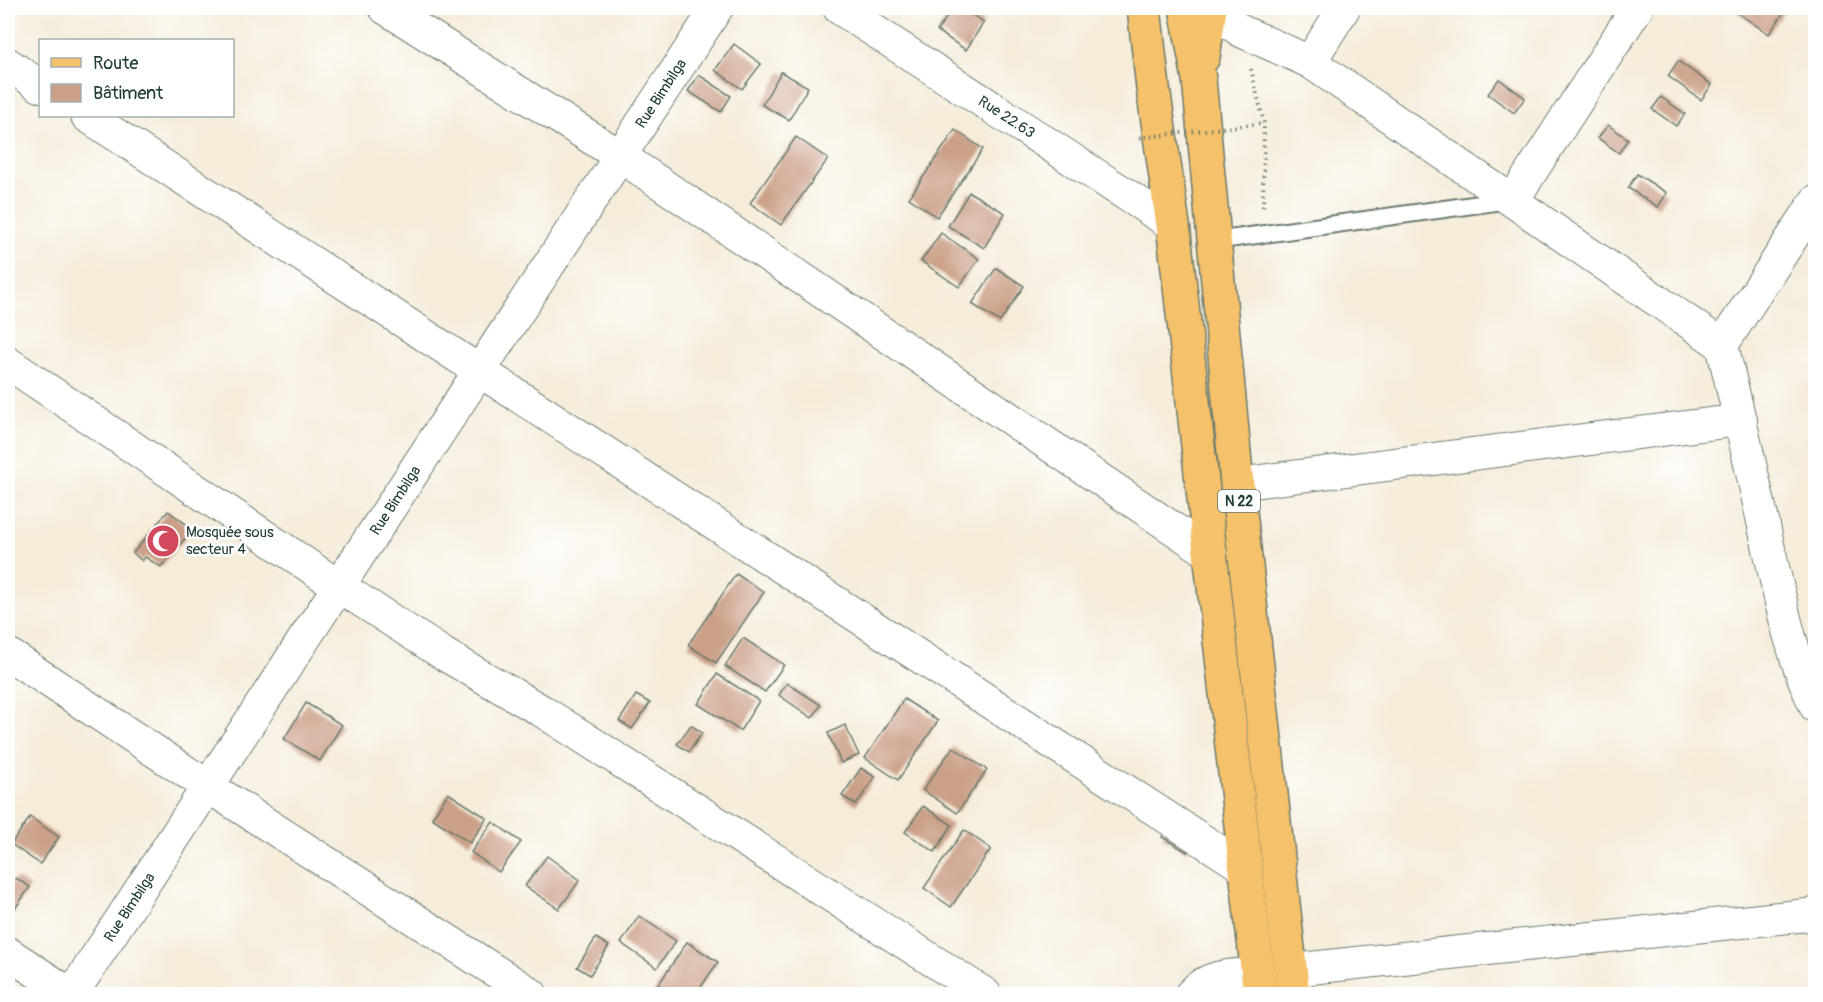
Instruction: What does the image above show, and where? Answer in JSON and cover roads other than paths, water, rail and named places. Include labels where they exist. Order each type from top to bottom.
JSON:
[{"type":"main road","points":[[1127,8],[1130,30],[1153,88]]},
{"type":"main road","name":"N 22","points":[[1144,8],[1173,225],[1259,988]]},
{"type":"main road","name":"N 22","points":[[1202,8],[1199,79],[1214,241],[1237,483],[1294,986]]},
{"type":"street","points":[[385,8],[620,156],[1211,554]]},
{"type":"street","name":"Rue Bimbilga","points":[[71,994],[209,787],[717,8]]},
{"type":"street","name":"Rue 22.63","points":[[839,8],[1173,225]]},
{"type":"street","points":[[1202,8],[1241,31],[1310,62],[1722,345],[1741,420],[1788,634],[1803,682],[1815,707]]},
{"type":"street","points":[[1310,62],[1344,8]]},
{"type":"street","points":[[1513,200],[1637,8]]},
{"type":"street","points":[[8,64],[39,85]]},
{"type":"street","points":[[89,117],[1245,868]]},
{"type":"street","points":[[1722,345],[1815,201]]},
{"type":"street","points":[[8,363],[445,655],[542,711],[985,994]]},
{"type":"street","points":[[1237,483],[1741,420]]},
{"type":"street","points":[[8,654],[209,787],[531,994]]},
{"type":"street","points":[[1294,986],[1815,914]]},
{"type":"street","points":[[8,953],[71,994]]},
{"type":"street","points":[[1191,994],[1210,980],[1224,976],[1259,988]]},
{"type":"lane","points":[[1214,241],[1513,200]]},
{"type":"place","name":"Mosquée sous secteur 4","points":[[163,541]]}]
